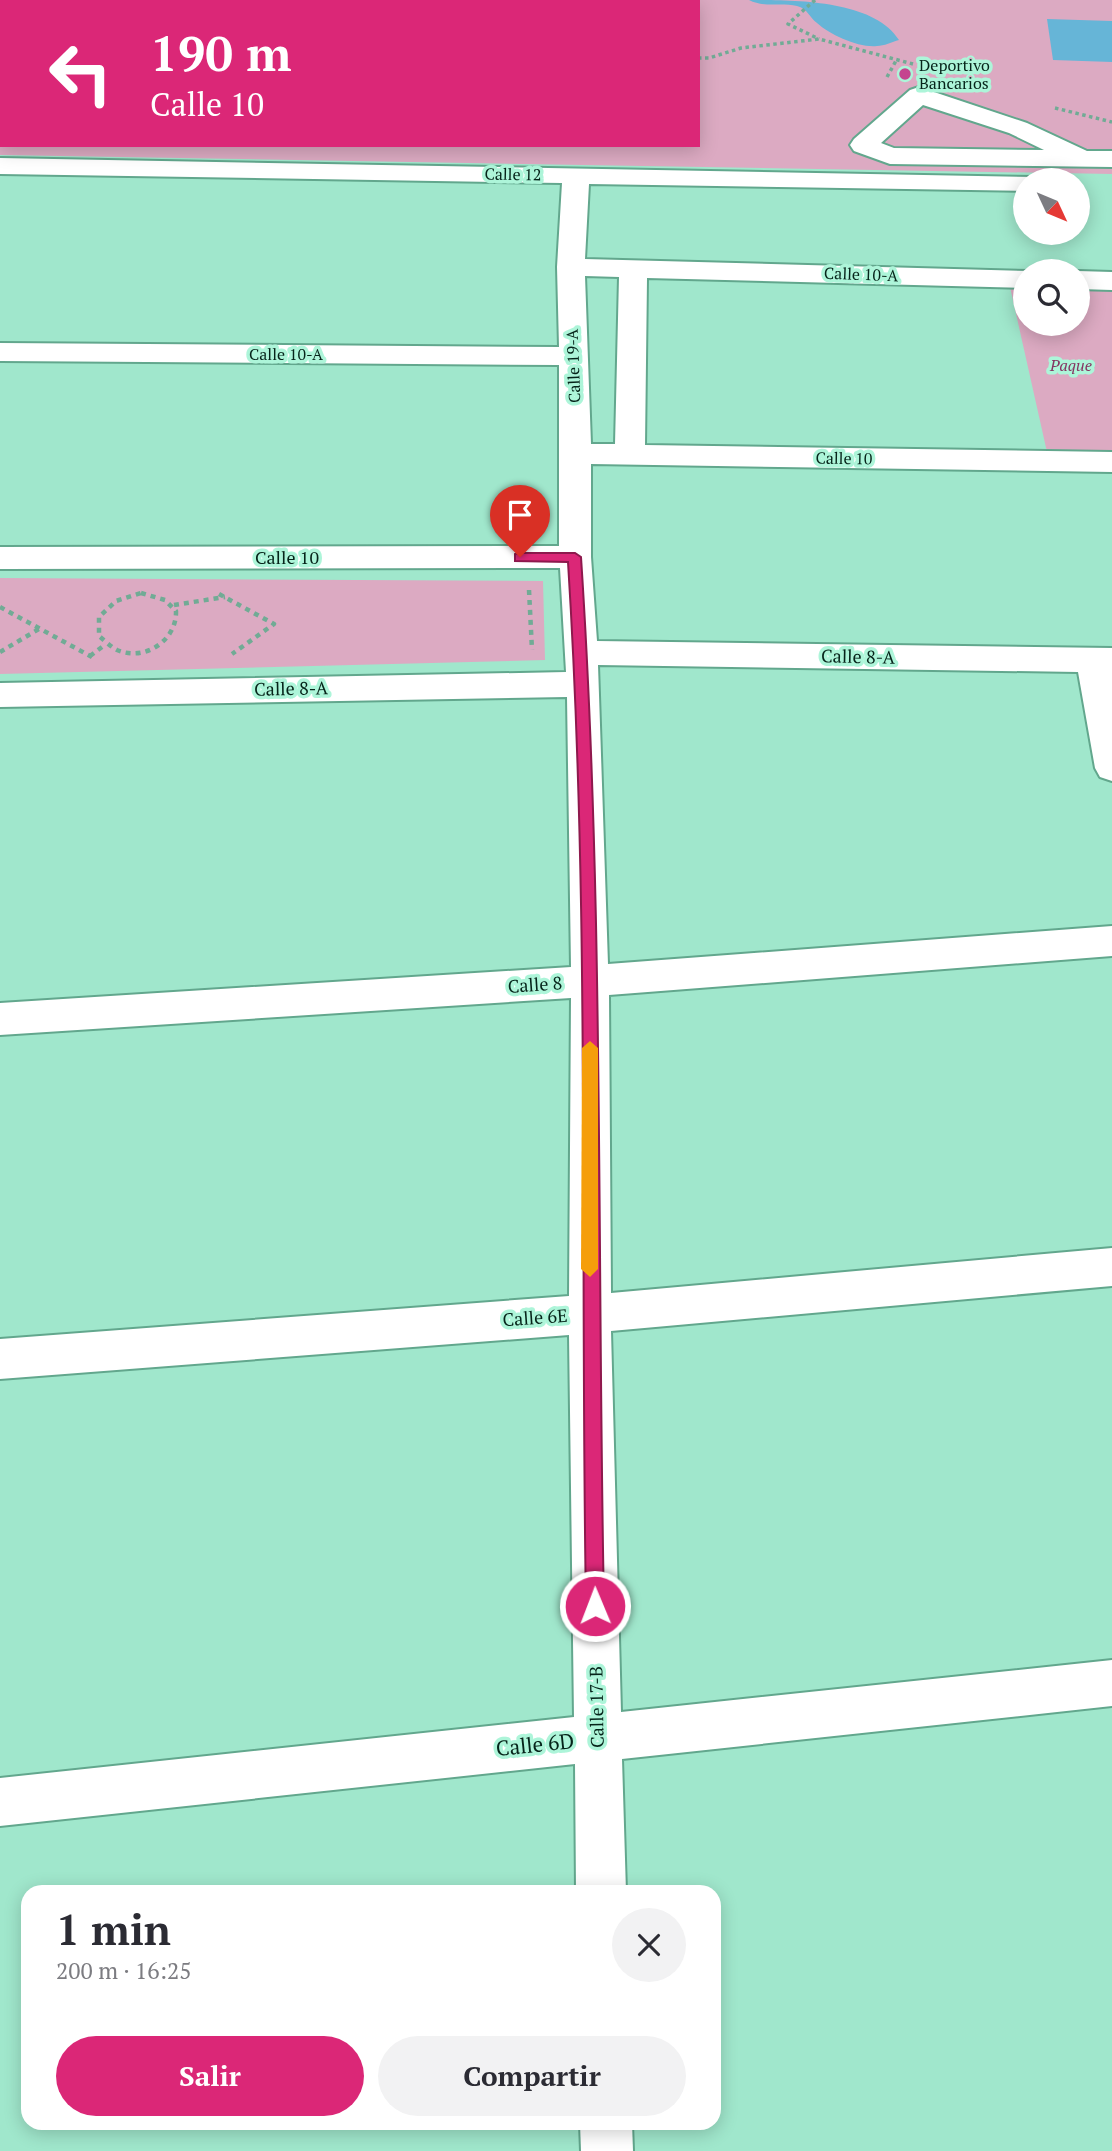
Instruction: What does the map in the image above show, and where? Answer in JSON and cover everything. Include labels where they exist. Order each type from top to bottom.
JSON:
[{"type":"street","points":[[1013,172],[948,169],[890,156],[863,145],[919,95],[1017,128],[1077,168]]},
{"type":"street","points":[[1090,173],[1112,159]]},
{"type":"street","name":"Calle 12","points":[[0,166],[576,175],[948,169],[1013,181]]},
{"type":"street","name":"Calle 19-A","points":[[575,557],[576,454],[570,267],[576,175]]},
{"type":"street","name":"Calle 10-A","points":[[570,267],[1013,279]]},
{"type":"street","points":[[630,454],[633,268]]},
{"type":"street","points":[[1090,280],[1112,281]]},
{"type":"street","name":"Calle 10-A","points":[[0,352],[573,356]]},
{"type":"street","name":"Calle 10","points":[[576,454],[1112,463]]},
{"type":"street","name":"Calle 10","points":[[0,558],[575,557]]},
{"type":"street","name":"Calle 17-B","points":[[575,557],[582,668],[590,981],[590,1314],[601,1885]]},
{"type":"street","points":[[1102,660],[1112,768]]},
{"type":"street","name":"Calle 8-A","points":[[0,695],[582,668],[1102,660]]},
{"type":"street","name":"Calle 8","points":[[0,1019],[590,981],[1112,941]]},
{"type":"street","name":"Calle 6E","points":[[0,1359],[590,1314],[1112,1267]]},
{"type":"street","name":"Calle 6D","points":[[0,1802],[1112,1683]]},
{"type":"street","points":[[606,2130],[607,2151]]},
{"type":"path","points":[[815,0],[788,24],[819,39]]},
{"type":"path","points":[[141,593],[165,599],[174,606],[179,623],[166,641],[155,648],[129,652],[106,644],[97,626],[106,608],[116,601],[141,593]]},
{"type":"path","points":[[215,593],[226,596],[274,624],[222,660]]},
{"type":"path","points":[[174,606],[226,596]]},
{"type":"path","points":[[0,607],[97,660]]},
{"type":"path","points":[[0,652],[40,629]]},
{"type":"path","points":[[90,656],[106,644]]},
{"type":"green space","name":"Deportivo Bancarios","points":[[700,0],[1112,0],[1112,174],[1090,174],[1090,168],[1013,168],[1013,172],[0,155],[0,147],[700,147]]},
{"type":"green space","name":"Paque","points":[[1008,278],[1013,278],[1013,300]]},
{"type":"green space","name":"Paque","points":[[1090,280],[1112,281],[1112,462],[1049,461],[1021,336],[1090,336]]},
{"type":"green space","points":[[0,578],[543,581],[545,660],[0,674]]},
{"type":"water","points":[[749,0],[810,2],[853,10],[887,27],[899,40],[877,46],[854,43],[823,28],[801,7],[761,4]]},
{"type":"water","points":[[1047,19],[1112,21],[1112,62],[1053,60]]},
{"type":"slow traffic","points":[[590,1048],[590,1269]]},
{"type":"place","name":"Deportivo Bancarios","points":[[905,74]]},
{"type":"route","points":[[520,557],[575,557],[583,684],[590,981],[590,1314],[595,1606]]}]
